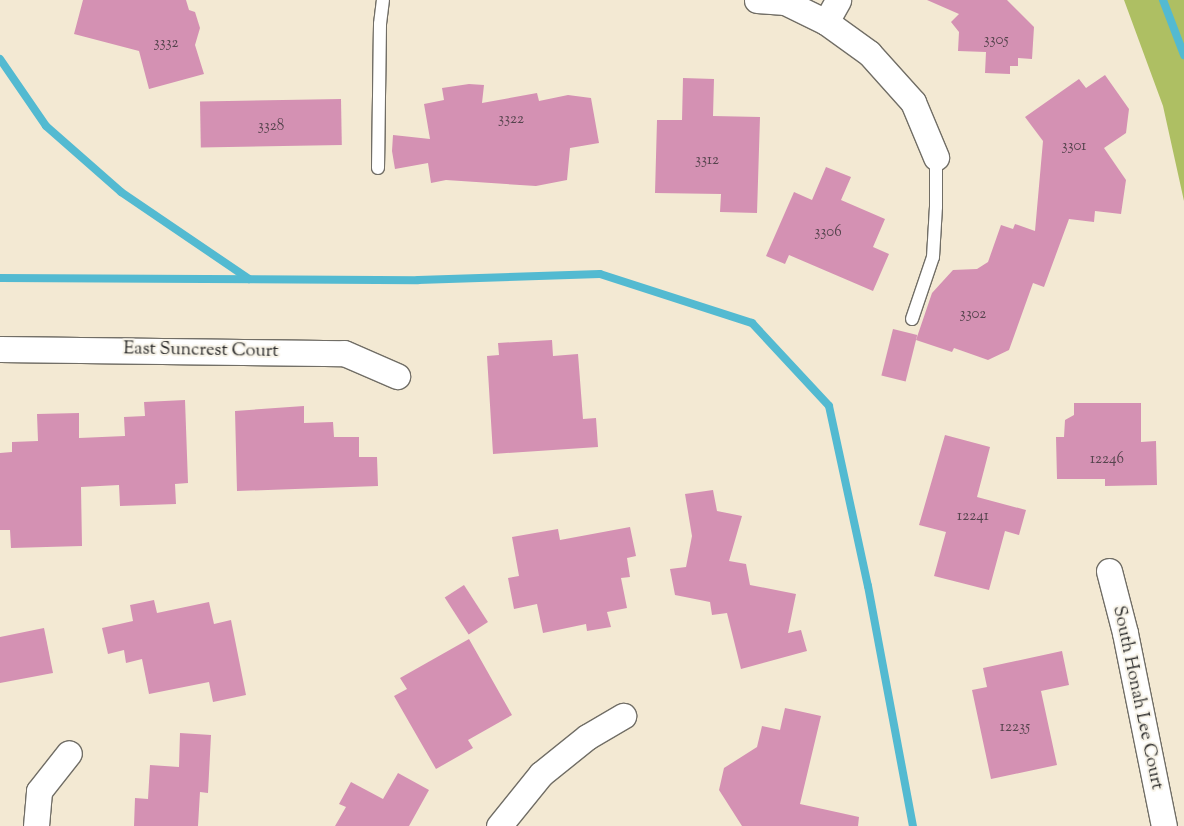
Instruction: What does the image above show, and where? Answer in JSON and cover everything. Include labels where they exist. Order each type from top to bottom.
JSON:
[{"type":"street","points":[[757,0],[785,2],[826,22],[869,53],[913,102],[936,157]]},
{"type":"street","points":[[826,22],[838,0]]},
{"type":"street","name":"East Suncrest Court","points":[[0,348],[344,353],[397,376]]},
{"type":"street","name":"South Honah Lee Court","points":[[1109,571],[1125,633],[1164,826]]},
{"type":"street","points":[[499,826],[541,774],[587,737],[623,716]]},
{"type":"street","points":[[36,826],[40,791],[69,753]]},
{"type":"lane","points":[[378,168],[380,24],[383,0]]},
{"type":"lane","points":[[912,319],[933,257],[936,157]]},
{"type":"green space","points":[[1124,0],[1184,0],[1184,201],[1163,106]]},
{"type":"building","points":[[83,0],[186,0],[189,10],[195,12],[200,28],[195,45],[204,74],[149,89],[139,51],[74,34]]},
{"type":"building","points":[[927,0],[1007,0],[1034,27],[1032,59],[1018,58],[1018,66],[1010,66],[1010,74],[985,73],[986,52],[958,51],[959,32],[951,22],[959,14]]},
{"type":"building","points":[[1105,75],[1129,109],[1126,133],[1104,148],[1126,180],[1121,214],[1095,211],[1094,222],[1069,219],[1044,287],[1033,283],[1009,350],[988,360],[954,348],[952,352],[916,340],[932,293],[953,270],[977,269],[988,262],[1001,225],[1013,229],[1015,224],[1035,231],[1043,141],[1025,117],[1079,79],[1086,88]]},
{"type":"building","points":[[683,78],[714,79],[713,116],[760,117],[757,213],[720,212],[721,194],[655,193],[657,120],[682,120]]},
{"type":"building","points":[[469,84],[484,85],[482,103],[537,93],[539,101],[568,95],[591,98],[599,143],[570,148],[567,180],[536,186],[446,180],[431,183],[428,163],[395,169],[392,151],[393,135],[430,139],[424,104],[444,100],[442,88]]},
{"type":"building","points":[[341,99],[342,145],[201,147],[200,101]]},
{"type":"building","points":[[826,167],[851,177],[841,200],[885,219],[873,247],[889,254],[873,291],[789,255],[785,264],[766,256],[794,192],[812,200]]},
{"type":"building","points":[[893,329],[917,335],[906,382],[881,376]]},
{"type":"building","points":[[552,340],[553,356],[578,354],[583,419],[596,418],[598,447],[493,454],[487,356],[499,355],[498,343]]},
{"type":"building","points":[[185,400],[188,483],[175,484],[176,504],[120,506],[119,485],[81,487],[82,546],[11,548],[10,530],[0,530],[0,453],[12,452],[12,442],[38,441],[37,414],[79,413],[79,438],[125,436],[124,417],[145,416],[144,402]]},
{"type":"building","points":[[1074,403],[1141,403],[1141,442],[1156,441],[1157,485],[1105,486],[1105,479],[1057,479],[1056,437],[1064,437],[1065,420],[1074,415]]},
{"type":"building","points":[[304,406],[304,423],[333,422],[334,437],[359,437],[359,457],[377,457],[378,486],[237,491],[235,411]]},
{"type":"building","points":[[945,435],[990,447],[977,497],[1026,510],[1019,535],[1005,531],[989,590],[934,576],[946,532],[919,525]]},
{"type":"building","points":[[713,490],[717,511],[742,516],[729,561],[746,564],[750,585],[796,594],[788,633],[801,630],[807,651],[741,669],[727,613],[712,615],[710,602],[675,595],[670,569],[686,567],[692,536],[685,494]]},
{"type":"building","points":[[630,527],[636,556],[627,558],[630,577],[621,578],[627,608],[607,612],[611,627],[587,631],[586,624],[543,633],[537,604],[514,609],[508,578],[519,576],[512,537],[558,529],[560,540]]},
{"type":"building","points":[[464,585],[488,622],[469,634],[445,598]]},
{"type":"building","points":[[154,600],[157,613],[209,602],[214,624],[231,620],[246,695],[213,702],[209,682],[149,694],[142,659],[126,663],[124,650],[108,654],[102,628],[133,621],[130,605]]},
{"type":"building","points":[[44,628],[53,673],[0,683],[0,637]]},
{"type":"building","points":[[469,639],[512,715],[468,740],[473,748],[436,769],[394,696],[407,689],[400,678]]},
{"type":"building","points":[[1062,651],[1069,685],[1041,691],[1057,765],[991,779],[972,690],[987,687],[983,668]]},
{"type":"building","points":[[785,708],[821,716],[800,804],[859,817],[858,826],[742,826],[719,790],[724,768],[757,747],[762,726],[780,730]]},
{"type":"building","points":[[180,733],[211,735],[208,793],[200,792],[198,826],[134,826],[135,798],[148,799],[150,765],[179,767]]},
{"type":"building","points":[[398,773],[429,790],[409,826],[335,826],[346,807],[339,804],[351,782],[383,799]]},
{"type":"waterway","points":[[1163,0],[1184,55]]},
{"type":"waterway","points":[[0,59],[46,126],[121,192],[249,279]]},
{"type":"waterway","points":[[0,278],[418,280],[600,274],[752,323],[829,406],[868,586],[913,826]]}]
